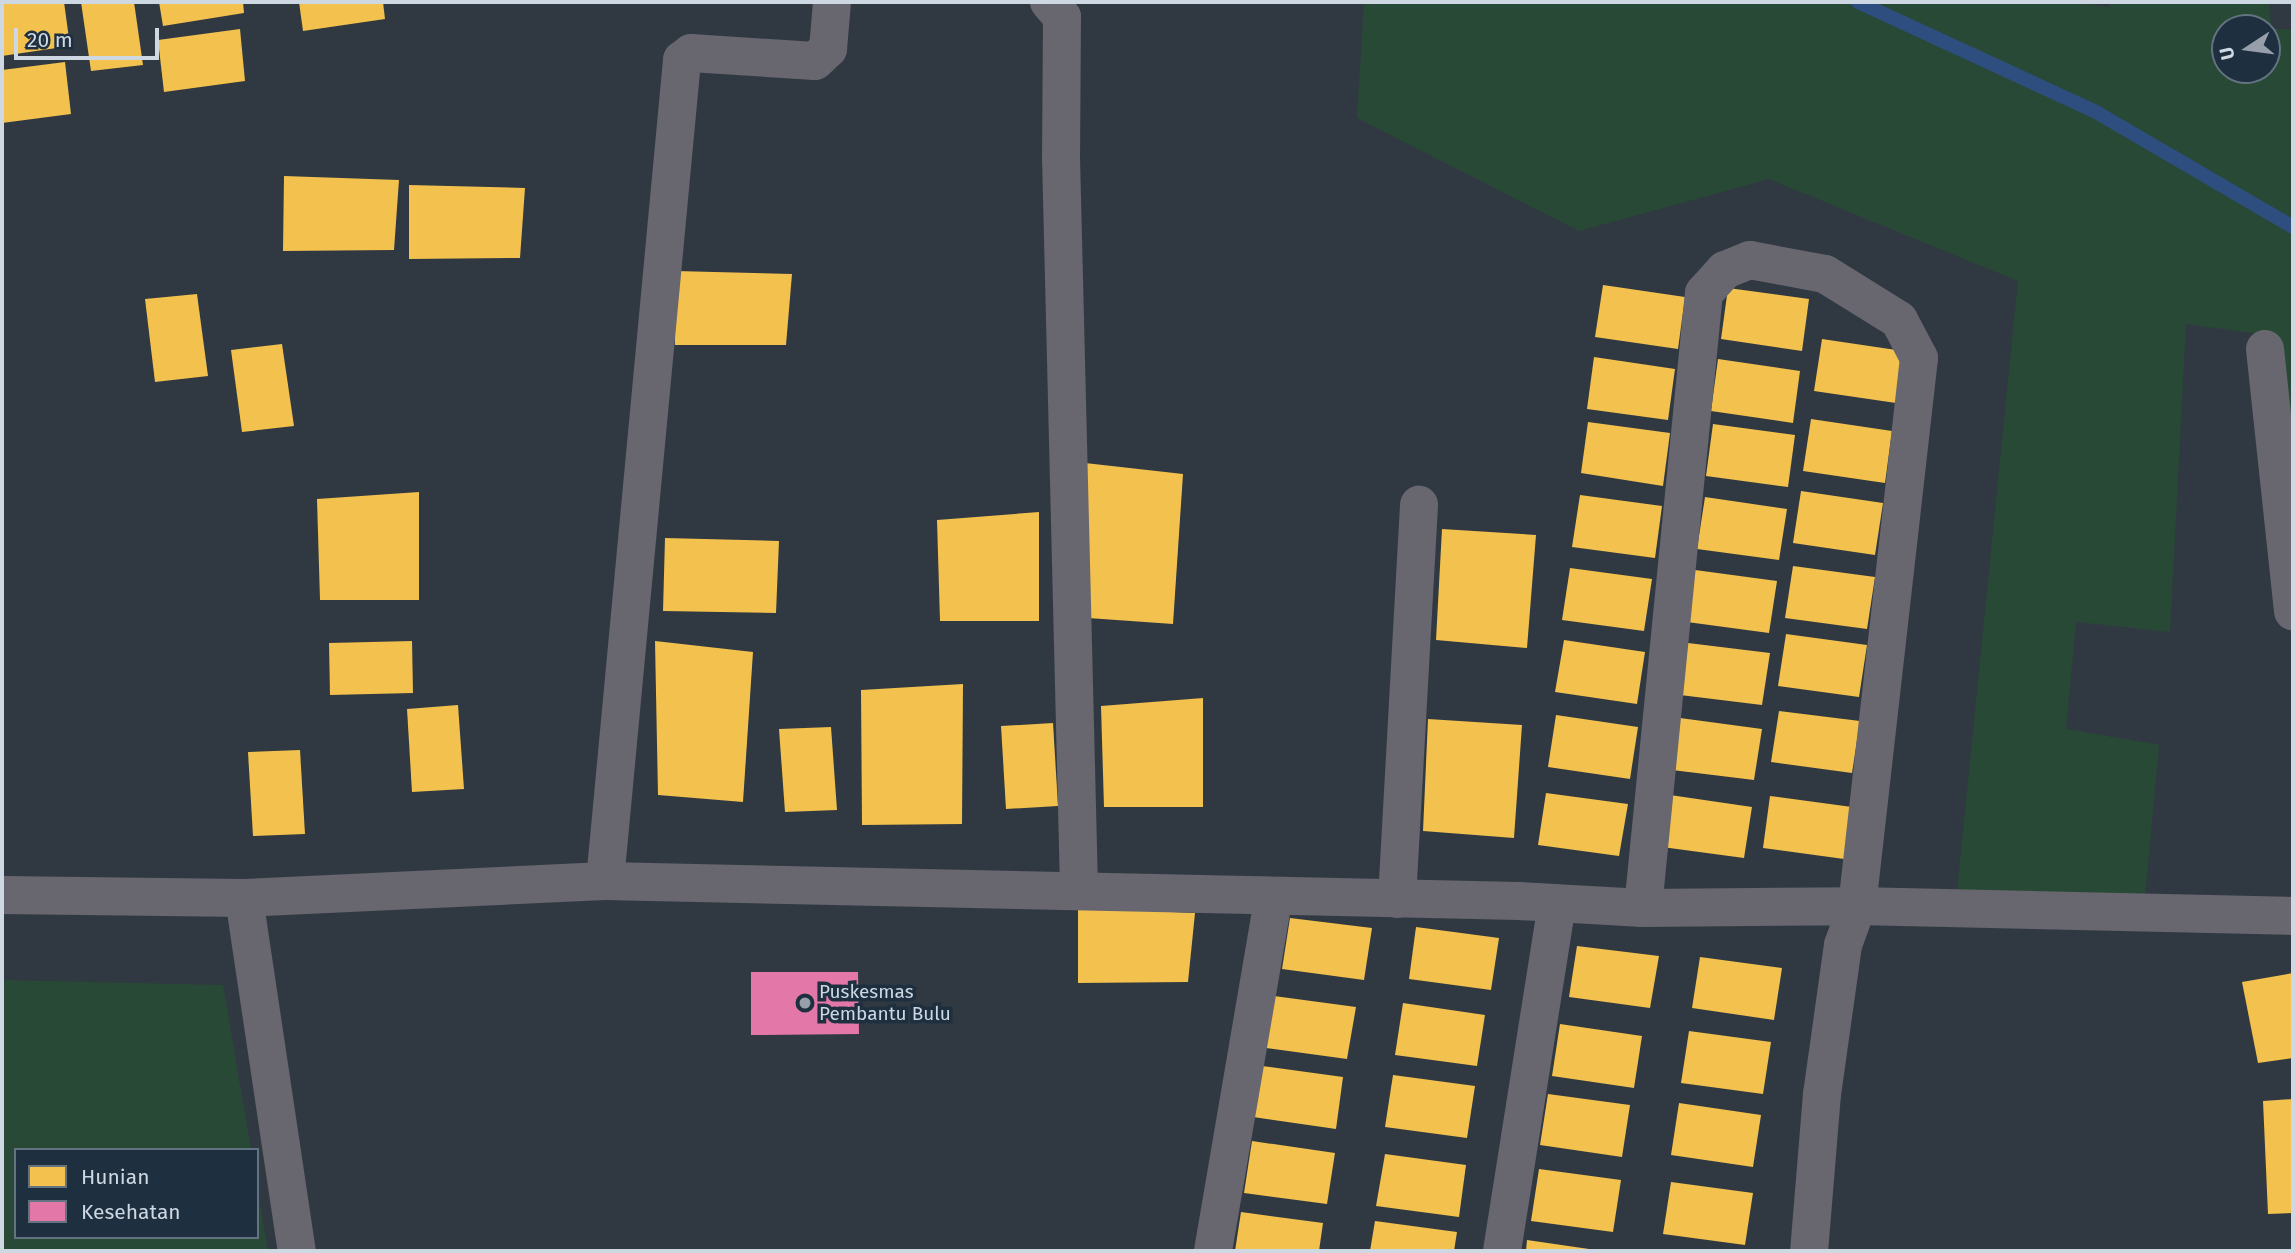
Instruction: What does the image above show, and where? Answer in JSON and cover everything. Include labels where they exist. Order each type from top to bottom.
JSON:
[{"type":"street","points":[[605,881],[682,60],[691,53],[816,61],[828,48],[832,2]]},
{"type":"street","points":[[1049,2],[1062,17],[1061,157],[1079,889]]},
{"type":"street","points":[[1643,908],[1704,293],[1725,270],[1750,260],[1825,274],[1899,320],[1919,358],[1857,906],[1843,945],[1822,1094],[1809,1251]]},
{"type":"street","points":[[2265,349],[2293,612]]},
{"type":"street","points":[[1397,899],[1419,505]]},
{"type":"street","points":[[2,895],[244,898],[605,881],[1079,889],[1557,903],[1643,908],[1857,906],[2293,916]]},
{"type":"street","points":[[1213,1251],[1274,896]]},
{"type":"street","points":[[244,898],[297,1251]]},
{"type":"street","points":[[1502,1251],[1557,903]]},
{"type":"green space","points":[[1364,2],[2071,2],[2110,7],[2110,2],[2269,2],[2270,14],[2211,14],[2211,84],[2281,84],[2281,29],[2293,30],[2293,593],[2267,335],[2186,324],[2170,632],[2076,622],[2066,729],[2159,745],[2145,897],[1957,892],[2018,281],[1769,179],[1579,231],[1357,118]]},
{"type":"green space","points":[[2,980],[223,985],[251,1148],[14,1148],[14,1239],[259,1239],[259,1199],[268,1251],[2,1251]]},
{"type":"building: Hunian","points":[[64,2],[70,46],[2,56],[2,3]]},
{"type":"building: Hunian","points":[[81,2],[134,2],[143,65],[91,71]]},
{"type":"building: Hunian","points":[[159,2],[243,2],[244,13],[163,26]]},
{"type":"building: Hunian","points":[[299,2],[383,2],[385,19],[303,31]]},
{"type":"building: Hunian","points":[[240,29],[245,81],[164,92],[158,40]]},
{"type":"building: Hunian","points":[[65,62],[71,114],[2,123],[2,70]]},
{"type":"building: Hunian","points":[[284,176],[399,180],[394,250],[283,251]]},
{"type":"building: Hunian","points":[[409,185],[525,188],[520,258],[409,259]]},
{"type":"building: Hunian","points":[[675,271],[792,274],[786,345],[675,345]]},
{"type":"building: Hunian","points":[[1603,285],[1685,297],[1678,349],[1595,337]]},
{"type":"building: Hunian","points":[[1728,288],[1809,299],[1802,351],[1721,339]]},
{"type":"building: Hunian","points":[[197,294],[208,376],[155,382],[145,299]]},
{"type":"building: Hunian","points":[[1822,339],[1903,351],[1896,403],[1814,391]]},
{"type":"building: Hunian","points":[[282,344],[294,426],[242,432],[231,350]]},
{"type":"building: Hunian","points":[[1594,357],[1675,369],[1668,420],[1587,409]]},
{"type":"building: Hunian","points":[[1718,359],[1800,371],[1793,423],[1711,411]]},
{"type":"building: Hunian","points":[[1811,419],[1892,431],[1885,483],[1803,471]]},
{"type":"building: Hunian","points":[[1588,422],[1670,433],[1663,486],[1581,473]]},
{"type":"building: Hunian","points":[[1713,424],[1795,435],[1788,487],[1706,476]]},
{"type":"building: Hunian","points":[[1085,463],[1183,474],[1173,624],[1088,618]]},
{"type":"building: Hunian","points":[[1801,491],[1883,503],[1875,555],[1793,543]]},
{"type":"building: Hunian","points":[[419,492],[419,600],[320,600],[317,499]]},
{"type":"building: Hunian","points":[[1580,495],[1662,506],[1655,558],[1572,547]]},
{"type":"building: Hunian","points":[[1705,497],[1787,509],[1779,560],[1697,549]]},
{"type":"building: Hunian","points":[[1039,512],[1039,621],[940,621],[937,520]]},
{"type":"building: Hunian","points":[[1442,529],[1536,535],[1527,648],[1436,640]]},
{"type":"building: Hunian","points":[[665,538],[779,541],[776,613],[663,611]]},
{"type":"building: Hunian","points":[[1793,566],[1875,577],[1867,629],[1785,618]]},
{"type":"building: Hunian","points":[[1570,568],[1652,579],[1644,631],[1562,620]]},
{"type":"building: Hunian","points":[[1695,570],[1777,581],[1769,633],[1687,622]]},
{"type":"building: Hunian","points":[[1786,634],[1867,645],[1859,697],[1778,686]]},
{"type":"building: Hunian","points":[[1564,640],[1645,652],[1637,704],[1555,692]]},
{"type":"building: Hunian","points":[[412,641],[413,693],[330,695],[329,643]]},
{"type":"building: Hunian","points":[[655,641],[753,652],[743,802],[658,795]]},
{"type":"building: Hunian","points":[[1688,643],[1770,653],[1762,705],[1680,695]]},
{"type":"building: Hunian","points":[[963,684],[962,824],[862,825],[861,690]]},
{"type":"building: Hunian","points":[[1203,698],[1203,807],[1104,807],[1101,706]]},
{"type":"building: Hunian","points":[[458,705],[464,789],[412,792],[407,709]]},
{"type":"building: Hunian","points":[[1779,711],[1860,721],[1852,773],[1771,762]]},
{"type":"building: Hunian","points":[[1556,715],[1638,727],[1630,779],[1548,767]]},
{"type":"building: Hunian","points":[[1680,718],[1762,729],[1754,780],[1672,770]]},
{"type":"building: Hunian","points":[[1428,719],[1522,725],[1514,838],[1423,831]]},
{"type":"building: Hunian","points":[[1053,723],[1058,806],[1006,809],[1001,726]]},
{"type":"building: Hunian","points":[[831,727],[837,810],[785,812],[779,729]]},
{"type":"building: Hunian","points":[[300,750],[305,834],[253,836],[248,752]]},
{"type":"building: Hunian","points":[[1546,793],[1628,804],[1619,856],[1538,845]]},
{"type":"building: Hunian","points":[[1670,795],[1752,807],[1744,858],[1662,847]]},
{"type":"building: Hunian","points":[[1770,796],[1852,807],[1844,859],[1763,848]]},
{"type":"building: Hunian","points":[[1078,908],[1195,913],[1188,982],[1078,983]]},
{"type":"building: Hunian","points":[[1290,918],[1372,928],[1364,980],[1282,969]]},
{"type":"building: Hunian","points":[[1416,927],[1499,938],[1491,990],[1409,979]]},
{"type":"building: Hunian","points":[[1577,946],[1659,956],[1650,1008],[1569,997]]},
{"type":"building: Hunian","points":[[1700,957],[1782,968],[1774,1020],[1692,1008]]},
{"type":"building: Hunian","points":[[2293,973],[2293,1058],[2258,1063],[2242,982]]},
{"type":"building: Hunian","points":[[1274,996],[1356,1007],[1347,1059],[1266,1048]]},
{"type":"building: Hunian","points":[[1403,1003],[1485,1015],[1477,1066],[1395,1055]]},
{"type":"building: Hunian","points":[[1560,1024],[1642,1036],[1634,1088],[1552,1076]]},
{"type":"building: Hunian","points":[[1689,1031],[1771,1042],[1763,1094],[1681,1083]]},
{"type":"building: Hunian","points":[[1262,1066],[1343,1077],[1336,1129],[1253,1117]]},
{"type":"building: Hunian","points":[[1393,1075],[1475,1086],[1467,1138],[1385,1127]]},
{"type":"building: Hunian","points":[[1548,1094],[1630,1105],[1622,1157],[1540,1145]]},
{"type":"building: Hunian","points":[[2293,1099],[2293,1213],[2268,1214],[2263,1101]]},
{"type":"building: Hunian","points":[[1679,1103],[1761,1115],[1753,1167],[1671,1155]]},
{"type":"building: Hunian","points":[[1252,1141],[1335,1153],[1327,1204],[1244,1193]]},
{"type":"building: Hunian","points":[[1385,1154],[1466,1165],[1459,1217],[1376,1206]]},
{"type":"building: Hunian","points":[[1539,1169],[1621,1180],[1613,1232],[1531,1221]]},
{"type":"building: Hunian","points":[[1671,1182],[1753,1193],[1745,1245],[1663,1234]]},
{"type":"building: Hunian","points":[[1241,1212],[1323,1223],[1319,1251],[1235,1251]]},
{"type":"building: Hunian","points":[[1375,1221],[1457,1232],[1454,1251],[1370,1251]]},
{"type":"building: Hunian","points":[[1527,1240],[1596,1250],[1596,1251],[1526,1251]]},
{"type":"building: Kesehatan","name":"Puskesmas Pembantu Bulu","points":[[751,972],[858,972],[859,1034],[751,1035]]},
{"type":"waterway","points":[[1858,2],[2096,112],[2293,227]]},
{"type":"place","name":"Puskesmas Pembantu Bulu","points":[[805,1003]]}]
